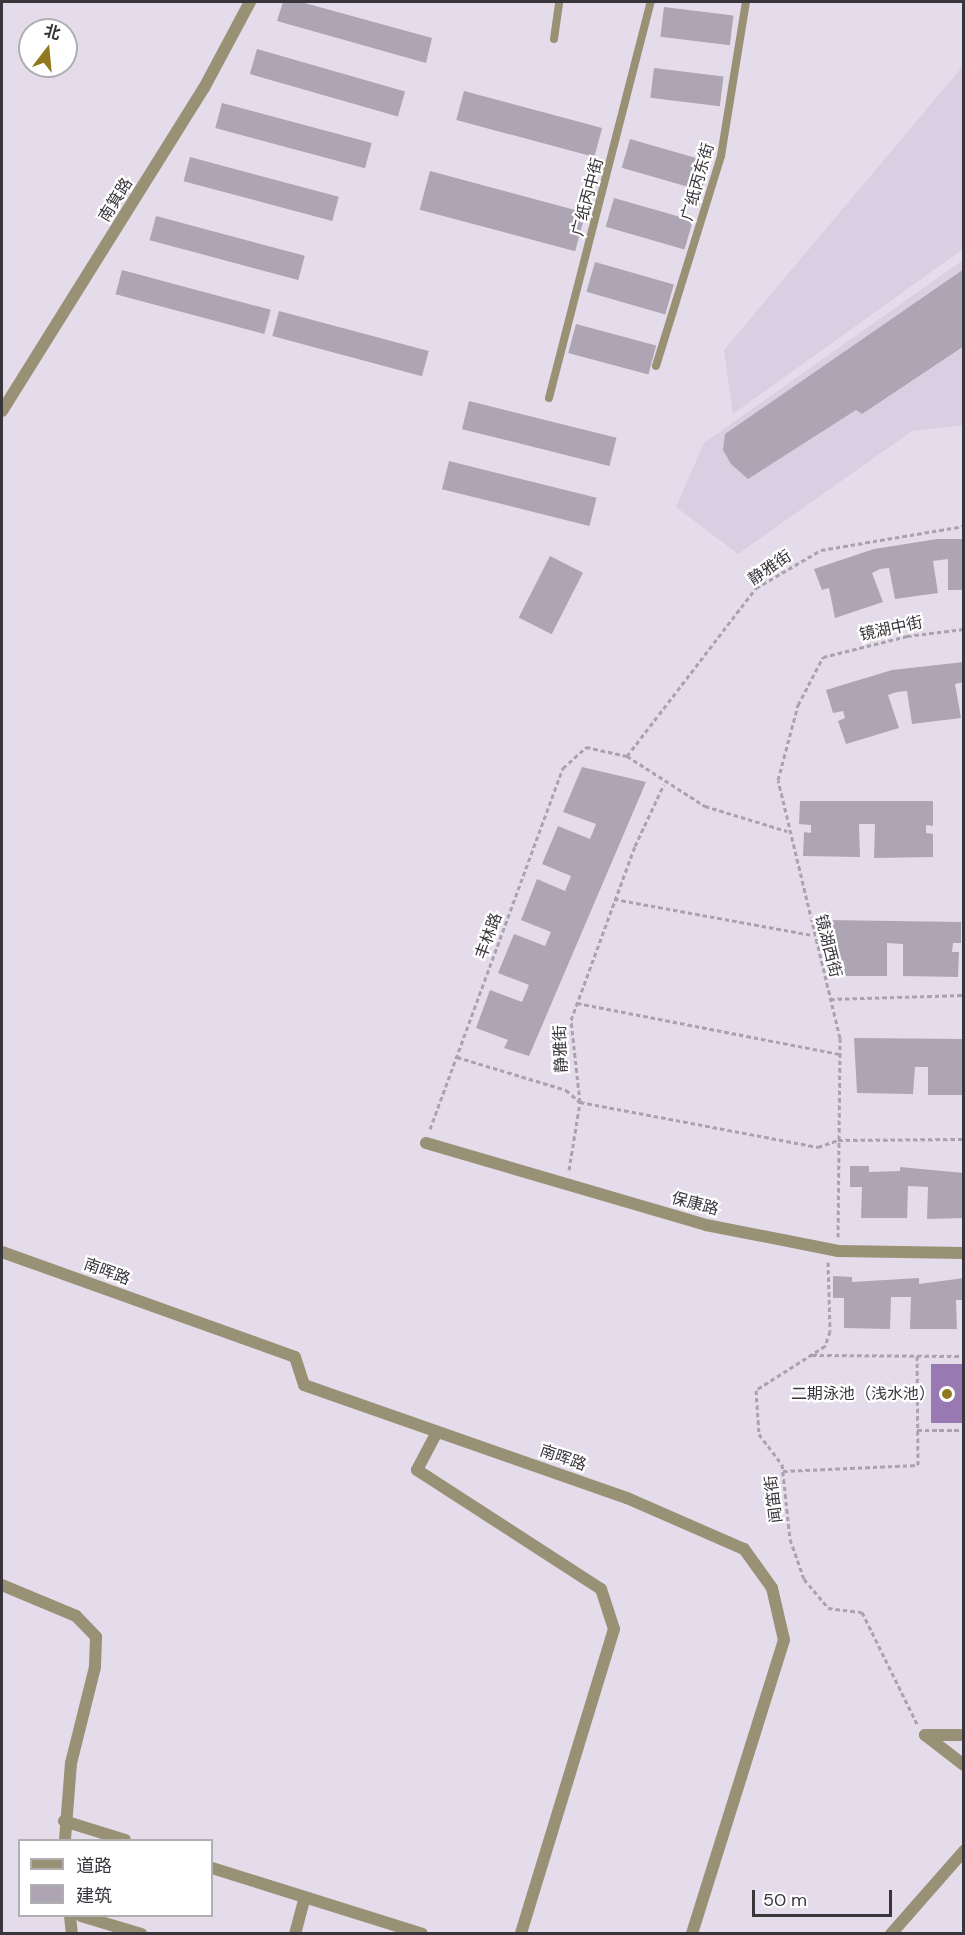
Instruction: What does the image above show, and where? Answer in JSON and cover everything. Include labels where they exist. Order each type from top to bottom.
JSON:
[{"type":"street","name":"南箕路","points":[[2,411],[204,88],[250,2]]},
{"type":"street","name":"保康路","points":[[426,1143],[706,1225],[832,1250],[963,1253]]},
{"type":"street","name":"南晖路","points":[[2,1252],[295,1357],[304,1385],[627,1498],[744,1549],[772,1588],[784,1640],[693,1934]]},
{"type":"street","points":[[437,1432],[417,1470],[602,1589],[614,1629],[521,1934]]},
{"type":"street","points":[[2,1585],[76,1616],[96,1637],[95,1667],[71,1763],[64,1821],[65,1839]]},
{"type":"street","points":[[925,1735],[963,1735]]},
{"type":"street","points":[[925,1735],[963,1765]]},
{"type":"street","points":[[64,1821],[122,1839]]},
{"type":"street","points":[[891,1934],[963,1851]]},
{"type":"street","points":[[213,1868],[422,1934]]},
{"type":"street","points":[[296,1934],[305,1897]]},
{"type":"street","points":[[70,1917],[72,1934]]},
{"type":"street","points":[[84,1917],[141,1934]]},
{"type":"lane","points":[[554,39],[559,2]]},
{"type":"lane","name":"广纸丙中街","points":[[549,398],[651,2]]},
{"type":"lane","name":"广纸丙东街","points":[[656,366],[721,156],[746,2]]},
{"type":"path","name":"静雅街","points":[[627,756],[756,588],[821,550],[963,526]]},
{"type":"path","name":"镜湖中街","points":[[823,657],[907,636],[963,629]]},
{"type":"path","name":"镜湖西街","points":[[823,657],[798,705],[778,780],[787,831],[830,999],[840,1054],[832,1250]]},
{"type":"path","name":"丰林路","points":[[426,1143],[563,768],[586,747],[627,756]]},
{"type":"path","points":[[627,756],[664,784],[705,806],[787,831]]},
{"type":"path","name":"静雅街","points":[[567,1185],[580,1102],[571,1020],[614,899],[664,784]]},
{"type":"path","points":[[614,899],[813,935]]},
{"type":"path","points":[[830,999],[963,995]]},
{"type":"path","points":[[577,1003],[840,1054]]},
{"type":"path","points":[[457,1057],[566,1090],[580,1102],[818,1147],[838,1140],[963,1139]]},
{"type":"path","name":"闻笛街","points":[[832,1250],[830,1331],[825,1346],[756,1390],[759,1434],[783,1471],[790,1539],[804,1579],[828,1608],[862,1612],[898,1695],[925,1735]]},
{"type":"path","points":[[810,1355],[963,1356]]},
{"type":"path","points":[[783,1471],[918,1465],[916,1356]]},
{"type":"path","points":[[918,1430],[963,1430]]},
{"type":"shaded area","points":[[963,66],[963,249],[733,414],[724,350]]},
{"type":"shaded area","points":[[963,260],[963,425],[912,431],[738,554],[676,507],[704,443]]},
{"type":"shaded area","name":"二期泳池（浅水池）","points":[[931,1364],[963,1364],[963,1423],[931,1423]]},
{"type":"building","points":[[283,2],[301,2],[432,38],[426,63],[277,21]]},
{"type":"building","points":[[664,7],[733,16],[730,45],[660,37]]},
{"type":"building","points":[[257,49],[405,91],[398,116],[250,74]]},
{"type":"building","points":[[654,68],[723,77],[720,106],[650,98]]},
{"type":"building","points":[[464,91],[602,128],[594,157],[456,120]]},
{"type":"building","points":[[222,103],[372,143],[365,168],[215,128]]},
{"type":"building","points":[[630,139],[710,162],[702,191],[622,168]]},
{"type":"building","points":[[190,157],[339,197],[332,221],[184,181]]},
{"type":"building","points":[[430,171],[586,213],[575,251],[420,210]]},
{"type":"building","points":[[614,198],[693,221],[685,249],[606,227]]},
{"type":"building","points":[[156,216],[305,256],[298,280],[150,240]]},
{"type":"building","points":[[595,262],[674,285],[665,314],[586,292]]},
{"type":"building","points":[[964,269],[964,346],[862,414],[856,410],[748,479],[731,464],[723,450],[725,434]]},
{"type":"building","points":[[122,270],[271,310],[264,334],[116,294]]},
{"type":"building","points":[[279,311],[429,351],[422,376],[272,336]]},
{"type":"building","points":[[576,324],[656,345],[648,374],[568,353]]},
{"type":"building","points":[[469,401],[616,438],[609,466],[462,429]]},
{"type":"building","points":[[449,461],[596,498],[589,526],[442,489]]},
{"type":"building","points":[[937,539],[964,539],[964,590],[948,590],[948,559],[933,561],[938,593],[895,599],[889,568],[880,569],[872,573],[883,602],[835,618],[829,588],[822,590],[814,569],[874,549]]},
{"type":"building","points":[[550,556],[583,573],[552,634],[519,617]]},
{"type":"building","points":[[964,662],[964,682],[955,684],[961,718],[912,724],[907,691],[897,692],[888,695],[899,728],[846,744],[838,721],[845,718],[843,711],[833,713],[826,690],[892,670]]},
{"type":"building","points":[[582,767],[646,782],[529,1056],[504,1048],[508,1040],[476,1028],[490,990],[522,1002],[529,985],[498,973],[514,934],[545,946],[551,932],[521,920],[537,879],[565,891],[571,876],[542,864],[558,826],[590,839],[596,824],[563,812]]},
{"type":"building","points":[[800,801],[933,801],[933,826],[926,825],[926,833],[933,834],[933,857],[874,858],[875,824],[859,824],[860,857],[803,856],[804,832],[811,833],[811,825],[799,824]]},
{"type":"building","points":[[827,920],[961,922],[961,943],[953,943],[952,952],[959,952],[958,977],[903,976],[903,944],[887,943],[887,976],[831,976],[831,953],[838,953],[838,943],[827,943]]},
{"type":"building","points":[[854,1038],[964,1039],[964,1095],[928,1095],[928,1067],[915,1067],[913,1094],[857,1093]]},
{"type":"building","points":[[850,1166],[869,1166],[869,1172],[900,1171],[900,1167],[964,1173],[964,1218],[927,1219],[928,1187],[908,1186],[907,1218],[861,1218],[862,1187],[850,1187]]},
{"type":"building","points":[[833,1276],[852,1277],[852,1282],[919,1278],[919,1284],[964,1278],[964,1300],[956,1300],[957,1329],[910,1329],[911,1297],[891,1297],[890,1329],[844,1328],[844,1298],[833,1298]]},
{"type":"place","name":"二期泳池（浅水池）","points":[[947,1394]]}]
